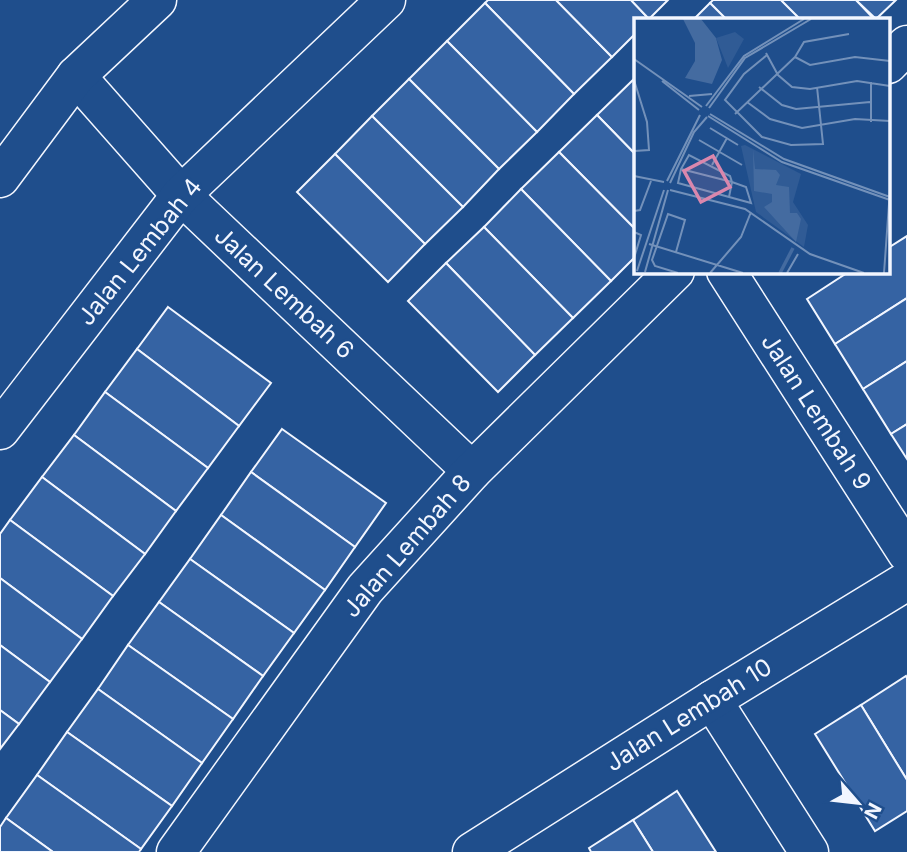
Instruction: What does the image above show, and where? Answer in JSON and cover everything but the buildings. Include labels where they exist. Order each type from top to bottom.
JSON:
[{"type":"street","points":[[0,178],[76,76],[157,0]]},
{"type":"street","name":"Jalan Lembah 4","points":[[0,430],[181,195],[386,0]]},
{"type":"street","points":[[890,62],[907,45]]},
{"type":"street","name":"Jalan Lembah 6","points":[[76,76],[181,195],[472,471]]},
{"type":"street","name":"Jalan Lembah 8","points":[[176,852],[365,589],[472,471],[673,273]]},
{"type":"street","name":"Jalan Lembah 9","points":[[727,273],[907,553]]},
{"type":"street","name":"Jalan Lembah 10","points":[[472,852],[712,700],[907,581]]},
{"type":"street","points":[[712,700],[809,852]]}]
